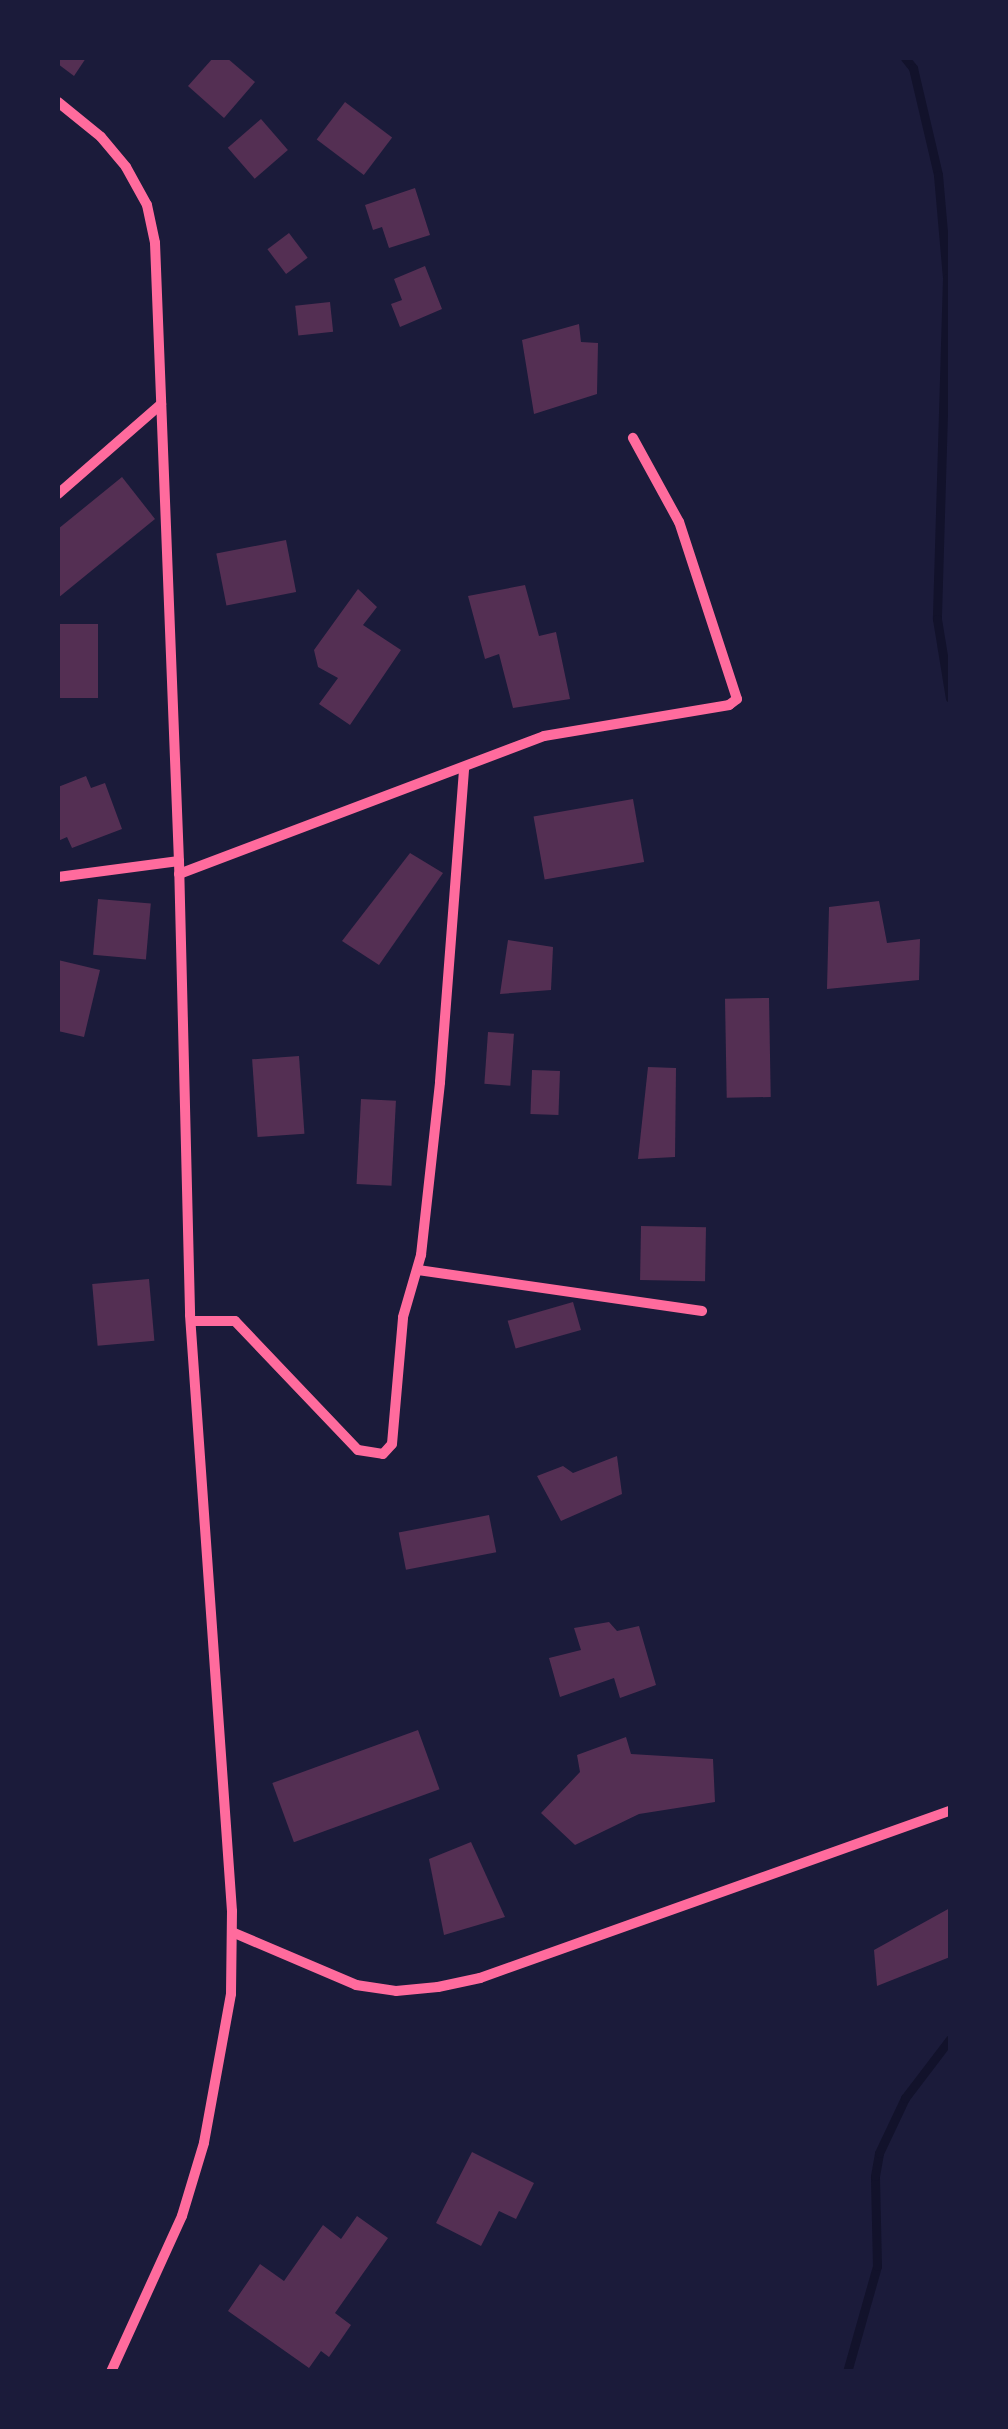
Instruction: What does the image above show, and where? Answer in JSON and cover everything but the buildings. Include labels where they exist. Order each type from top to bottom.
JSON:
[{"type":"street","points":[[58,102],[101,137],[126,168],[147,206],[155,243],[180,874],[191,1321],[232,1932],[232,1994],[204,2143],[182,2216],[111,2372]]},
{"type":"street","points":[[58,494],[161,404]]},
{"type":"street","points":[[180,874],[544,736],[729,705],[737,699],[679,522],[633,438]]},
{"type":"street","points":[[191,1321],[235,1321],[358,1450],[383,1454],[392,1444],[403,1317],[418,1270],[440,1082],[464,767]]},
{"type":"street","points":[[58,877],[179,861]]},
{"type":"street","points":[[418,1270],[702,1311]]},
{"type":"street","points":[[232,1932],[356,1984],[396,1991],[438,1988],[480,1978],[950,1811]]},
{"type":"waterway","points":[[905,58],[913,68],[938,175],[947,278],[937,619],[950,698]]},
{"type":"waterway","points":[[847,2372],[877,2266],[875,2176],[879,2153],[905,2098],[950,2039]]}]
